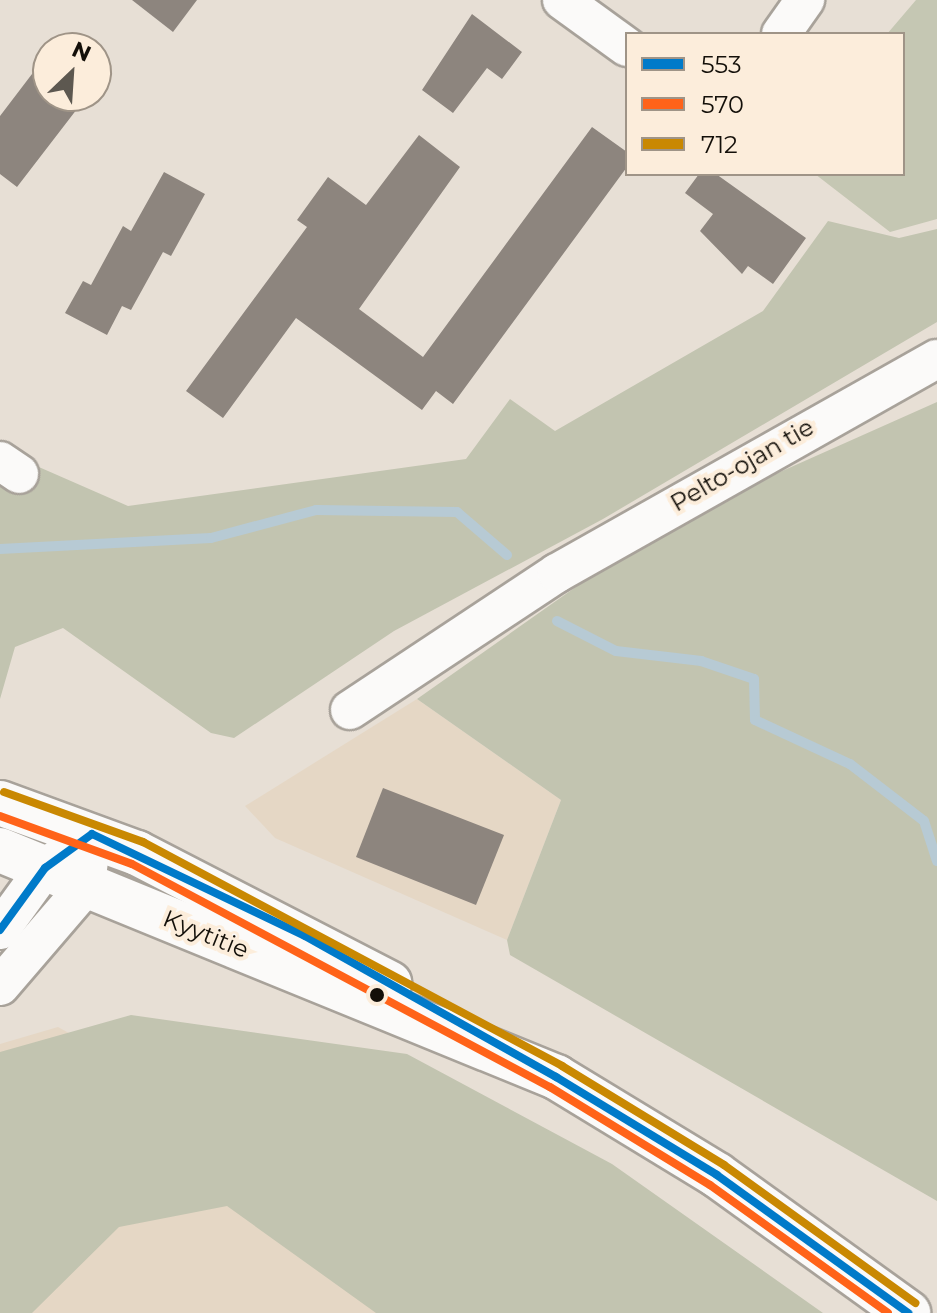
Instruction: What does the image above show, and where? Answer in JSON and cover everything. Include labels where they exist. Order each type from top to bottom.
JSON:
[{"type":"main road","name":"Kyytitie","points":[[0,803],[92,834],[305,936],[546,1072],[717,1175],[908,1313]]},
{"type":"main road","name":"Kyytitie","points":[[0,850],[546,1072]]},
{"type":"street","points":[[562,0],[625,46]]},
{"type":"street","points":[[782,32],[805,0]]},
{"type":"street","name":"Pelto-ojan tie","points":[[350,710],[634,527],[937,359]]},
{"type":"street","points":[[0,930],[45,868],[92,834]]},
{"type":"street","points":[[0,986],[86,886],[92,834]]},
{"type":"shaded area","points":[[417,699],[561,800],[507,940],[275,838],[245,806]]},
{"type":"shaded area","points":[[58,1027],[578,1313],[0,1313],[0,1044]]},
{"type":"green space","points":[[916,0],[937,0],[937,219],[890,232],[818,176],[905,176],[905,32],[889,32]]},
{"type":"green space","points":[[828,221],[899,238],[937,229],[937,322],[603,519],[394,631],[234,738],[211,733],[63,628],[15,647],[0,699],[0,450],[128,506],[466,459],[510,399],[555,431],[763,311]]},
{"type":"green space","points":[[937,402],[937,1201],[510,955],[507,940],[561,800],[417,699],[668,522]]},
{"type":"green space","points":[[131,1015],[407,1054],[612,1164],[823,1313],[376,1313],[227,1206],[119,1227],[32,1313],[0,1313],[0,1052]]},
{"type":"building","points":[[132,0],[197,0],[173,32]]},
{"type":"building","points":[[472,14],[522,52],[502,79],[487,68],[453,113],[422,90]]},
{"type":"building","points":[[32,74],[32,112],[75,112],[17,187],[0,174],[0,116]]},
{"type":"building","points":[[592,127],[625,151],[625,170],[453,404],[436,391],[422,410],[296,318],[223,418],[186,391],[307,227],[297,220],[328,177],[366,205],[419,135],[460,167],[359,309],[423,357]]},
{"type":"building","points":[[164,172],[205,194],[171,256],[163,252],[131,310],[122,306],[107,335],[65,313],[83,281],[91,285],[123,226],[131,231]]},
{"type":"building","points":[[698,176],[719,176],[806,238],[773,284],[748,266],[742,274],[700,231],[713,214],[685,193]]},
{"type":"building","points":[[383,788],[504,835],[476,905],[356,857]]},
{"type":"waterway","points":[[0,549],[211,538],[316,510],[457,512],[507,555]]},
{"type":"waterway","points":[[557,621],[616,651],[701,661],[754,679],[755,720],[850,764],[924,821],[937,861]]},
{"type":"transit line","name":"712","points":[[4,792],[143,842],[562,1066],[724,1165],[915,1303]]},
{"type":"transit line","name":"570","points":[[0,816],[132,864],[550,1087],[710,1185],[888,1313]]},
{"type":"transit line","name":"553","points":[[0,930],[45,868],[92,834],[305,936],[556,1077],[717,1175],[908,1313]]}]
